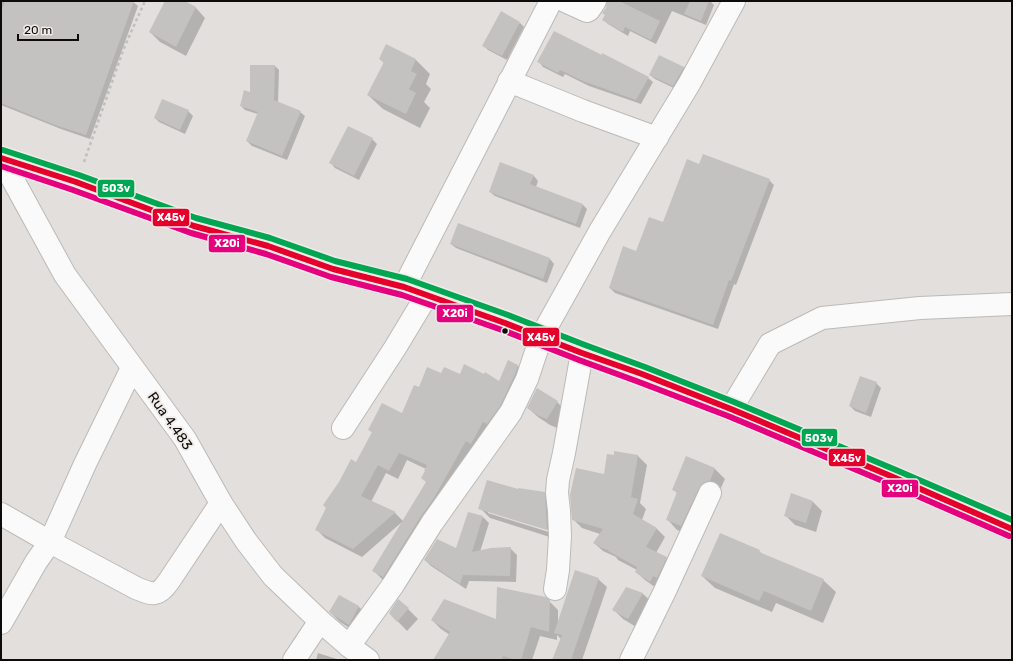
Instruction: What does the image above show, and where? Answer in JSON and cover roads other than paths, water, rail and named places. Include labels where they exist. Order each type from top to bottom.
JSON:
[{"type":"main road","points":[[1,158],[76,182],[194,226],[268,246],[333,269],[404,287],[428,295],[642,374],[731,409],[1012,529]]},
{"type":"street","points":[[404,287],[551,1]]},
{"type":"street","points":[[565,1],[587,11],[595,1]]},
{"type":"street","points":[[361,656],[393,585],[432,523],[510,412],[527,379],[542,337],[600,231],[692,78],[734,1]]},
{"type":"street","points":[[509,81],[583,111],[657,138]]},
{"type":"street","name":"Rua 4.483","points":[[1,158],[65,275],[185,439],[221,503],[246,541],[273,576],[320,621],[361,656]]},
{"type":"street","points":[[343,428],[428,295]]},
{"type":"street","points":[[731,409],[770,344],[822,318],[920,308],[1012,304]]},
{"type":"street","points":[[555,589],[558,570],[560,536],[557,493],[558,480],[582,353]]},
{"type":"street","points":[[1,623],[36,562],[50,542],[85,464],[132,368]]},
{"type":"street","points":[[631,660],[710,493]]},
{"type":"street","points":[[1,514],[136,588],[146,592],[158,593],[169,582],[221,503]]},
{"type":"street","points":[[294,660],[320,621]]}]
